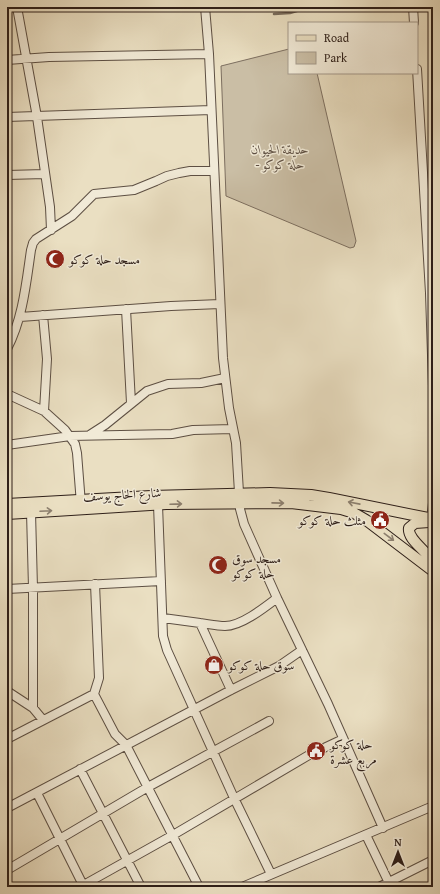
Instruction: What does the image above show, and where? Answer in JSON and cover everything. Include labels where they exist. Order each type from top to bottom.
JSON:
[{"type":"main road","points":[[239,498],[270,493],[311,495],[359,503],[432,520]]},
{"type":"main road","name":"شارع الحاج يوسف","points":[[7,514],[151,496],[239,498]]},
{"type":"main road","name":"شارع الحاج يوسف","points":[[7,504],[158,505],[239,498]]},
{"type":"main road","points":[[239,498],[309,504],[354,513],[433,571]]},
{"type":"main road","points":[[432,520],[415,523],[409,528],[408,531],[414,541],[427,553],[433,563]]},
{"type":"street","points":[[17,7],[37,117],[50,207],[51,230]]},
{"type":"street","points":[[205,7],[225,378],[236,443],[239,498],[244,524],[383,828]]},
{"type":"street","points":[[413,7],[414,22]]},
{"type":"street","points":[[7,60],[208,54]]},
{"type":"street","points":[[417,74],[430,293],[433,386]]},
{"type":"street","points":[[7,117],[211,110]]},
{"type":"street","points":[[7,349],[13,338],[20,317],[33,243],[36,239],[72,216],[94,194],[134,190],[178,173],[190,171],[214,171]]},
{"type":"street","points":[[7,175],[45,174]]},
{"type":"street","points":[[20,317],[220,304]]},
{"type":"street","points":[[126,310],[131,403]]},
{"type":"street","points":[[43,315],[47,359],[44,411]]},
{"type":"street","points":[[90,435],[147,391],[168,384],[201,383],[225,378]]},
{"type":"street","points":[[7,394],[44,411],[70,436],[75,444],[77,453],[81,504]]},
{"type":"street","points":[[7,445],[70,436],[172,434],[193,430],[233,429]]},
{"type":"street","points":[[432,520],[433,503]]},
{"type":"street","points":[[158,505],[163,636],[167,650],[234,798],[271,874]]},
{"type":"street","points":[[31,512],[33,588],[33,708]]},
{"type":"street","points":[[7,589],[161,581]]},
{"type":"street","points":[[95,584],[99,678],[94,694],[113,731],[126,745],[199,887]]},
{"type":"street","points":[[163,618],[226,626],[232,625],[252,616],[277,598]]},
{"type":"street","points":[[200,623],[231,690]]},
{"type":"street","points":[[7,808],[231,690],[280,666],[302,650]]},
{"type":"street","points":[[7,691],[33,708],[43,720]]},
{"type":"street","points":[[7,739],[94,694]]},
{"type":"street","points":[[7,870],[148,787],[269,721]]},
{"type":"street","points":[[36,793],[82,886],[173,835],[309,755],[343,739]]},
{"type":"street","points":[[80,769],[141,887]]},
{"type":"street","points":[[242,887],[433,806]]},
{"type":"street","points":[[366,835],[390,885]]},
{"type":"street","points":[[379,887],[390,885],[433,860]]},
{"type":"green space","name":"حديقة الحيوان - حلة كوكو","points":[[288,49],[288,74],[317,74],[356,241],[354,247],[350,248],[226,196],[221,66]]},
{"type":"waterway","points":[[274,14],[290,13],[310,7]]},
{"type":"place","name":"مسجد حلة كوكو","points":[[55,259]]},
{"type":"place","name":"مثلث حلة كوكو","points":[[380,520]]},
{"type":"place","name":"مسجد سوق حلة كوكو","points":[[218,565]]},
{"type":"place","name":"سوق حلة كوكو","points":[[214,665]]},
{"type":"place","name":"حلة كوكو مربع عشرة","points":[[316,751]]}]
